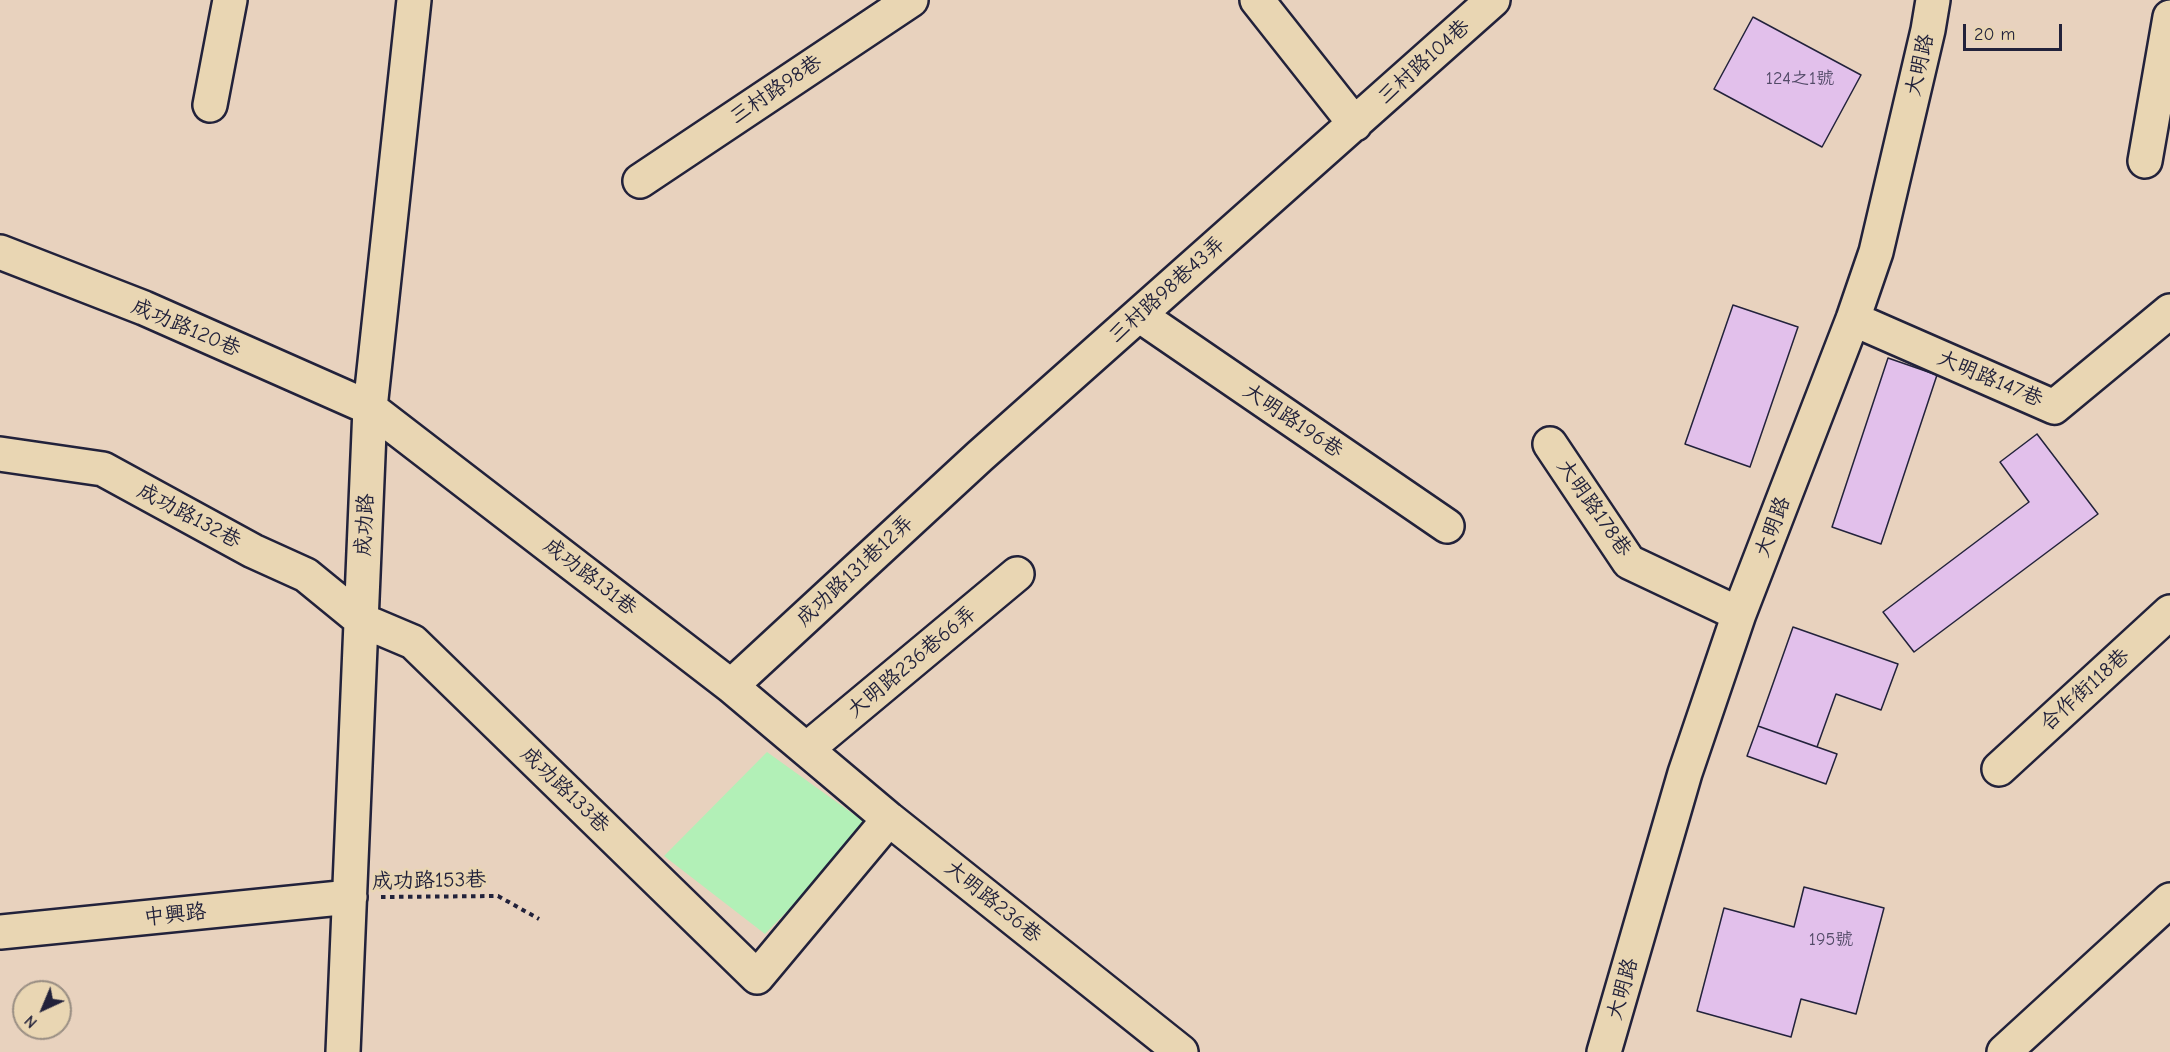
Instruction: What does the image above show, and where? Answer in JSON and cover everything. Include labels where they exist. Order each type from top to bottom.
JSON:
[{"type":"street","points":[[210,105],[230,0]]},
{"type":"street","name":"成功路","points":[[343,1052],[370,408],[414,0]]},
{"type":"street","name":"三村路98巷","points":[[640,181],[911,0]]},
{"type":"street","points":[[1257,0],[1355,123]]},
{"type":"street","name":"三村路104巷","points":[[1355,123],[1493,0]]},
{"type":"street","name":"大明路","points":[[1604,1052],[1685,773],[1739,614],[1853,319],[1876,252],[1933,0]]},
{"type":"street","points":[[2145,161],[2170,17]]},
{"type":"street","name":"三村路98巷43弄","points":[[980,456],[1355,123]]},
{"type":"street","name":"成功路120巷","points":[[0,252],[144,308],[370,408]]},
{"type":"street","name":"大明路147巷","points":[[1853,319],[2054,407],[2170,311]]},
{"type":"street","name":"大明路196巷","points":[[1139,315],[1447,526]]},
{"type":"street","name":"成功路131巷","points":[[370,408],[731,686],[807,749]]},
{"type":"street","name":"大明路178巷","points":[[1550,444],[1629,561],[1739,614]]},
{"type":"street","name":"成功路132巷","points":[[0,454],[103,470],[253,551],[306,575],[361,620]]},
{"type":"street","name":"成功路131巷12弄","points":[[731,686],[980,456]]},
{"type":"street","name":"大明路236巷66弄","points":[[807,749],[1017,574]]},
{"type":"street","name":"合作街118巷","points":[[1999,769],[2170,612]]},
{"type":"street","name":"成功路133巷","points":[[361,620],[413,642],[757,977],[889,819]]},
{"type":"street","name":"大明路236巷","points":[[807,749],[889,819],[1181,1052]]},
{"type":"street","name":"中興路","points":[[0,932],[350,897]]},
{"type":"street","points":[[2012,1049],[2170,900]]},
{"type":"path","name":"成功路153巷","points":[[350,897],[498,896],[539,919]]},
{"type":"green space","points":[[767,752],[870,826],[765,934],[664,856]]},
{"type":"building","points":[[1753,17],[1861,75],[1822,147],[1714,89]]},
{"type":"building","points":[[1733,305],[1798,327],[1750,467],[1685,444]]},
{"type":"building","points":[[1888,358],[1937,375],[1881,544],[1832,527]]},
{"type":"building","points":[[2037,434],[2098,514],[1914,652],[1883,612],[2029,502],[2000,462]]},
{"type":"building","points":[[1793,627],[1898,664],[1881,710],[1836,694],[1817,747],[1758,726]]},
{"type":"building","points":[[1758,726],[1837,754],[1826,784],[1747,756]]},
{"type":"building","points":[[1804,887],[1884,908],[1856,1014],[1801,999],[1791,1037],[1697,1011],[1724,908],[1794,927]]}]
